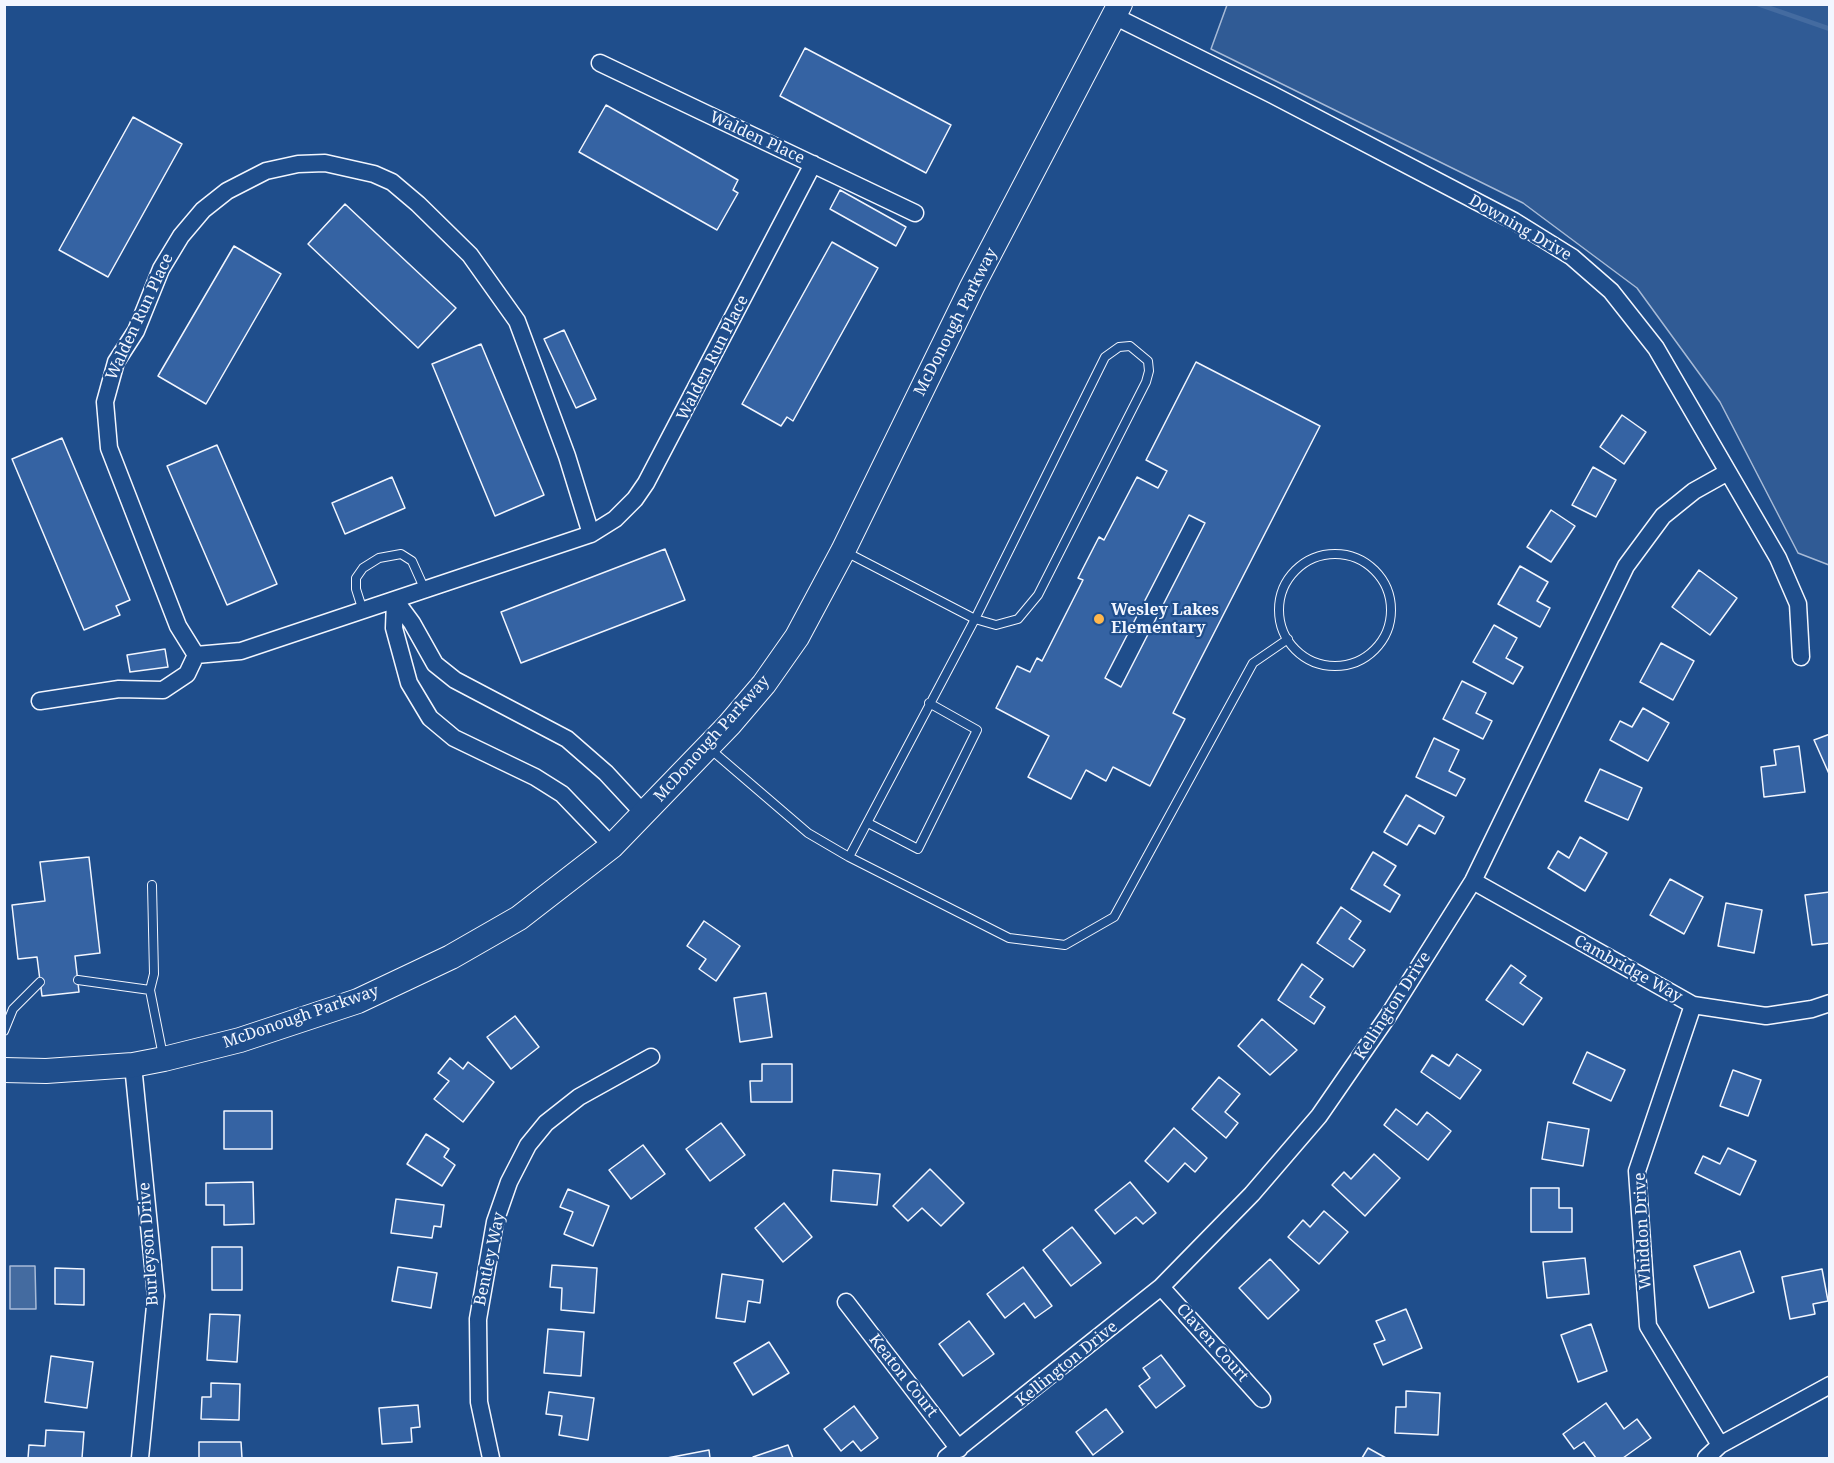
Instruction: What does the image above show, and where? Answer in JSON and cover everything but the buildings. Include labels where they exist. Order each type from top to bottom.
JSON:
[{"type":"street","name":"Downing Drive","points":[[1117,10],[1271,94],[1514,221],[1572,257],[1611,291],[1656,348],[1778,558],[1798,604],[1801,657]]},
{"type":"street","name":"McDonough Parkway","points":[[4,1070],[46,1071],[133,1065],[164,1059],[249,1037],[358,1001],[451,957],[519,918],[612,846],[708,748],[764,684],[797,637],[843,551],[972,287],[1117,10]]},
{"type":"street","name":"Walden Place","points":[[600,63],[915,213]]},
{"type":"street","name":"Walden Run Place","points":[[591,534],[567,456],[517,321],[470,255],[418,204],[392,182],[375,174],[325,163],[290,165],[246,179],[219,197],[181,236],[161,269],[136,331],[116,362],[105,402],[108,448],[180,632],[196,655],[241,651],[591,534],[622,512],[646,483],[813,164]]},
{"type":"street","name":"Kellington Drive","points":[[953,1454],[1161,1287],[1252,1194],[1319,1116],[1388,1016],[1473,881],[1626,566],[1663,516],[1695,491],[1728,472]]},
{"type":"street","points":[[395,600],[412,623],[435,664],[455,680],[577,747],[644,814]]},
{"type":"street","points":[[395,600],[394,628],[404,664],[418,702],[441,729],[459,741],[535,777],[562,794],[612,846]]},
{"type":"street","points":[[404,664],[427,653]]},
{"type":"street","points":[[40,701],[119,689],[163,690],[181,680],[192,667],[196,655]]},
{"type":"street","name":"Cambridge Way","points":[[1473,881],[1693,1005],[1766,1016],[1812,1009],[1830,1003]]},
{"type":"street","name":"Whiddon Drive","points":[[1693,1005],[1637,1171],[1648,1326],[1720,1445]]},
{"type":"street","name":"Bentley Way","points":[[491,1458],[479,1402],[478,1319],[495,1222],[509,1182],[528,1145],[546,1124],[579,1097],[651,1057]]},
{"type":"street","name":"Burleyson Drive","points":[[133,1065],[156,1296],[140,1458]]},
{"type":"street","name":"Claven Court","points":[[1161,1287],[1262,1399]]},
{"type":"street","name":"Keaton Court","points":[[846,1302],[953,1454]]},
{"type":"street","points":[[1706,1458],[1720,1445],[1830,1385]]},
{"type":"lane","points":[[843,551],[975,619],[996,625],[1009,624],[1030,608],[1146,382],[1149,371],[1148,361],[1130,346],[1119,347],[1105,357],[975,619],[849,857]]},
{"type":"lane","points":[[363,611],[356,589],[356,578],[363,568],[379,558],[401,554],[412,561],[425,590]]},
{"type":"lane","points":[[1346,555],[1371,567],[1383,581],[1390,599],[1390,618],[1385,636],[1374,651],[1358,661],[1340,666],[1321,664],[1305,657],[1288,639],[1282,629],[1279,611],[1281,593],[1289,577],[1302,564],[1318,556],[1346,555]]},
{"type":"lane","points":[[708,748],[808,833],[849,857],[1009,938],[1065,945],[1114,917],[1253,663],[1288,639]]},
{"type":"lane","points":[[868,823],[918,849],[977,730],[929,703]]},
{"type":"lane","points":[[152,885],[154,974],[150,990],[164,1059]]},
{"type":"lane","points":[[78,980],[150,990]]},
{"type":"lane","points":[[4,1031],[13,1009],[40,982]]},
{"type":"shaded area","points":[[1227,5],[1829,5],[1829,565],[1798,553],[1720,402],[1637,288],[1523,203],[1211,49]]},
{"type":"shaded area","points":[[10,1266],[35,1266],[36,1309],[10,1309]]},
{"type":"waterway","points":[[1758,4],[1830,29]]},
{"type":"place","name":"Wesley Lakes Elementary","points":[[1099,619]]}]
